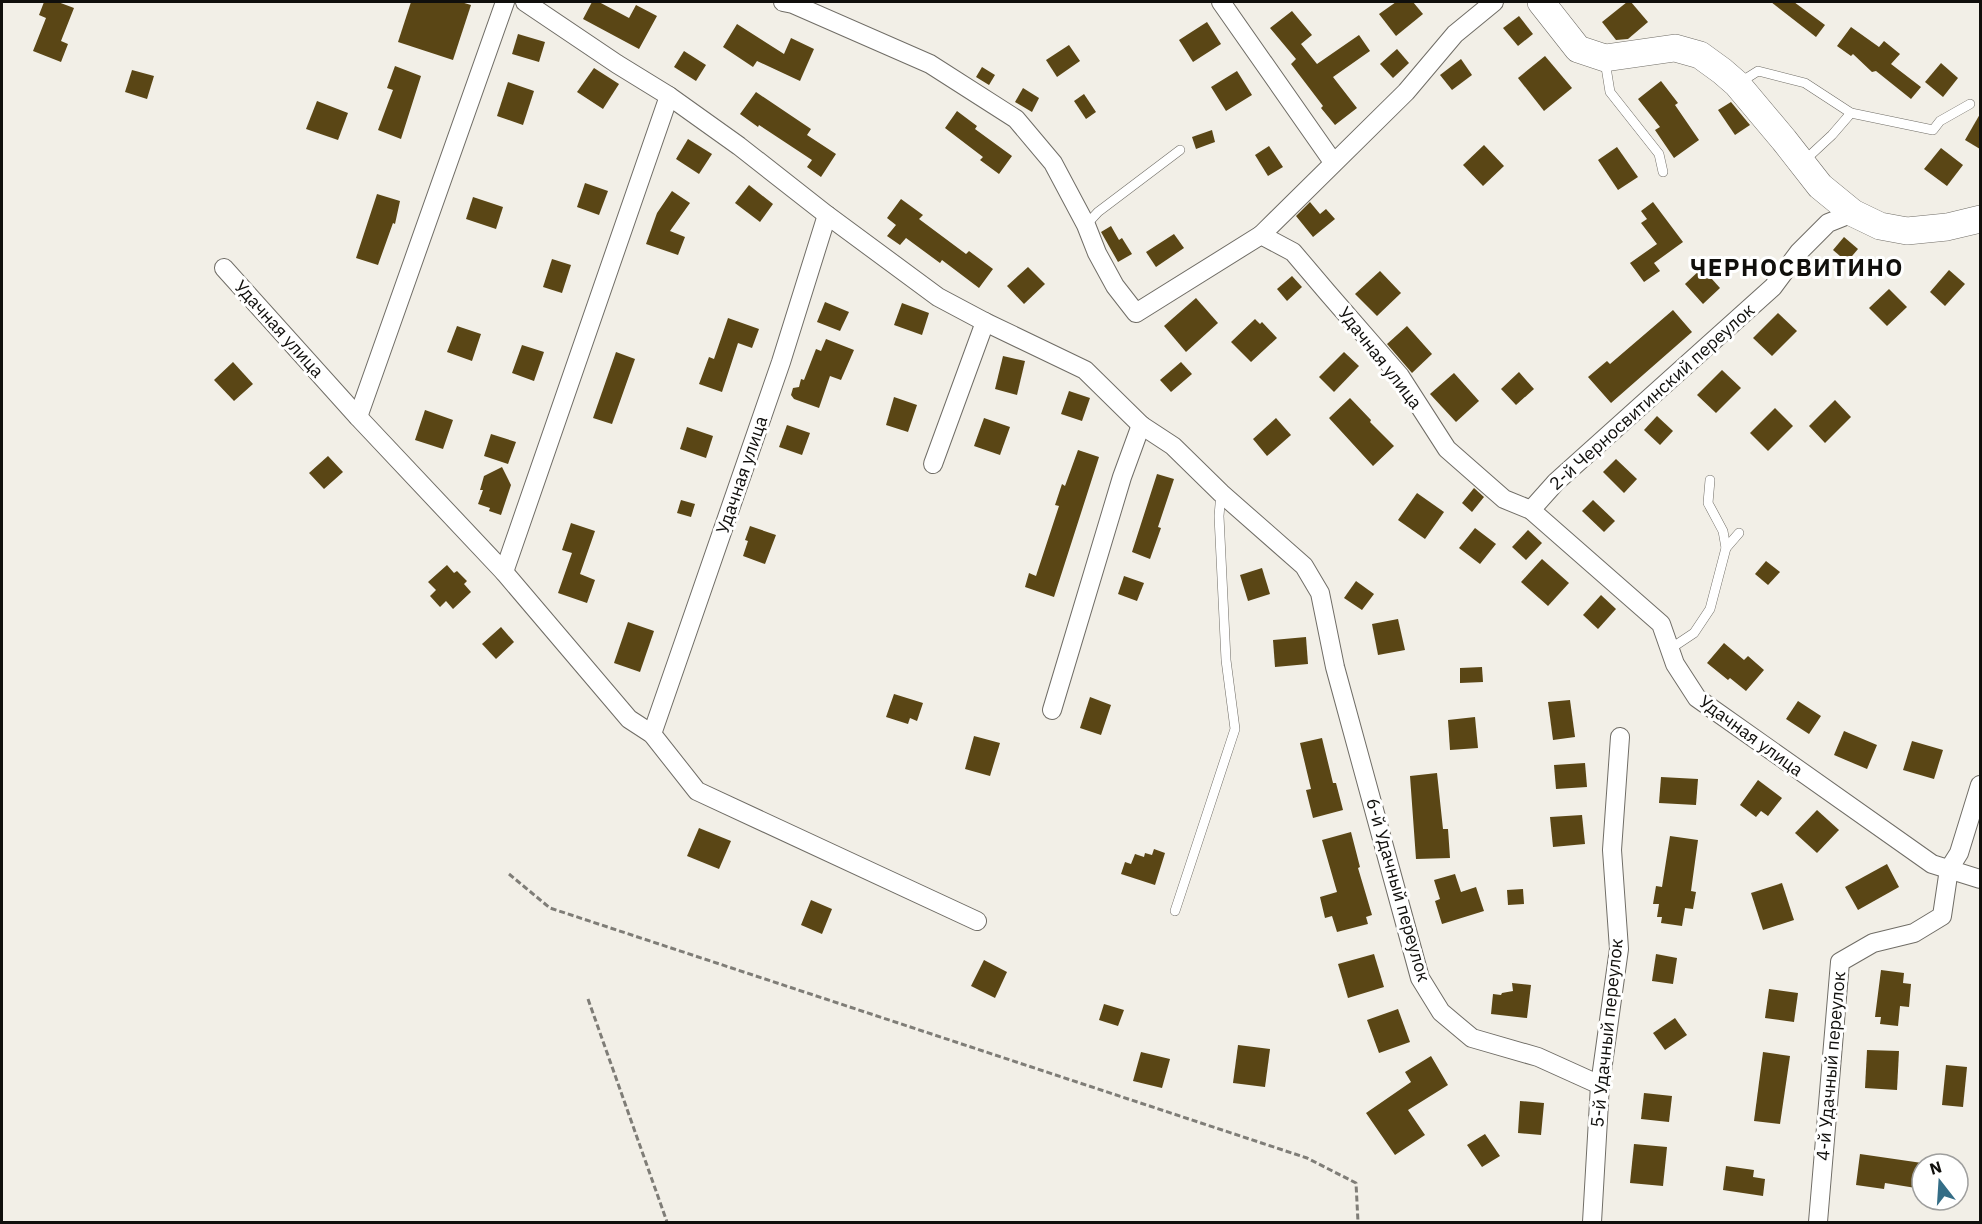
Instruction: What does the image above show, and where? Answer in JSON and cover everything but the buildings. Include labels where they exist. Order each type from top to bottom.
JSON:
[{"type":"street","points":[[358,417],[505,2]]},
{"type":"street","points":[[525,2],[669,96],[739,146],[938,297],[1085,370],[1141,425],[1173,446],[1221,493]]},
{"type":"street","points":[[783,2],[793,4],[930,64],[1016,119],[1053,163],[1115,286],[1136,313],[1261,235],[1406,92],[1455,34],[1494,2]]},
{"type":"street","points":[[1221,2],[1333,162]]},
{"type":"street","points":[[1541,2],[1578,49],[1605,58],[1675,48],[1700,55],[1737,84],[1820,186],[1853,213],[1880,226],[1907,231],[1947,227],[1980,219]]},
{"type":"street","points":[[504,572],[669,96]]},
{"type":"street","name":"2-й Черносвитинский переулок","points":[[1531,510],[1556,482],[1773,287],[1799,252],[1828,223],[1853,213]]},
{"type":"street","name":"Удачная улица","points":[[652,734],[781,362],[827,215]]},
{"type":"street","name":"Удачная улица","points":[[1261,235],[1293,252],[1321,284],[1400,376],[1447,449],[1504,499],[1531,510],[1661,624],[1675,664],[1697,698],[1932,864],[1980,879]]},
{"type":"street","name":"Удачная улица","points":[[224,268],[358,417],[504,572],[628,719],[652,734],[697,791],[977,921]]},
{"type":"street","points":[[933,464],[986,322]]},
{"type":"street","points":[[1052,710],[1122,477],[1141,425]]},
{"type":"street","name":"6-й Удачный переулок","points":[[1221,493],[1304,566],[1320,593],[1335,667],[1420,978],[1442,1012],[1472,1038],[1538,1057],[1600,1085]]},
{"type":"street","name":"5-й Удачный переулок","points":[[1592,1222],[1600,1085],[1619,949],[1612,850],[1620,737]]},
{"type":"street","points":[[1949,869],[1959,853],[1980,785]]},
{"type":"street","name":"4-й Удачный переулок","points":[[1818,1222],[1840,962],[1873,943],[1914,933],[1942,916],[1949,869]]},
{"type":"lane","points":[[1605,58],[1610,93],[1659,154],[1663,172]]},
{"type":"lane","points":[[1737,84],[1758,71],[1805,83],[1851,113],[1933,130],[1940,121],[1970,104]]},
{"type":"lane","points":[[1802,164],[1851,113]]},
{"type":"lane","points":[[1086,225],[1098,212],[1180,150]]},
{"type":"lane","points":[[1710,480],[1707,503],[1722,531],[1726,549]]},
{"type":"lane","points":[[1175,911],[1235,729],[1226,660],[1219,516],[1221,493]]},
{"type":"lane","points":[[1670,649],[1694,633],[1710,609],[1726,549],[1739,533]]},
{"type":"path","points":[[509,874],[550,908],[1307,1158],[1356,1183],[1358,1222]]},
{"type":"path","points":[[588,999],[666,1222]]},
{"type":"district","name":"ЧЕРНОСВИТИНО","points":[[1797,268]]}]
